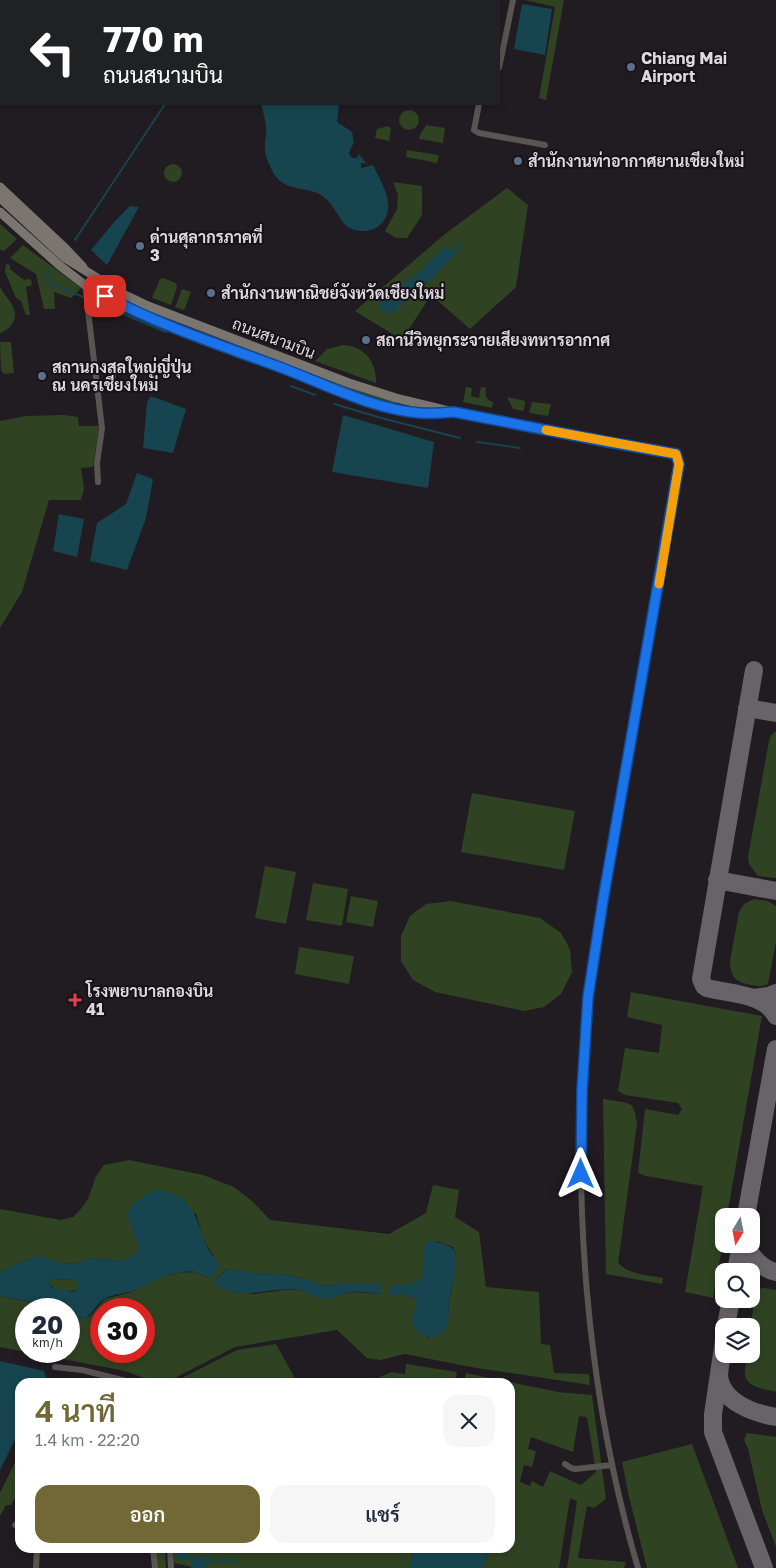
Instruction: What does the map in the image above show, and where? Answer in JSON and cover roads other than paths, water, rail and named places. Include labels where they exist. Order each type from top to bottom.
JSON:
[{"type":"main road","name":"ถนนสนามบิน","points":[[0,187],[73,255],[90,274]]},
{"type":"main road","name":"ถนนสนามบิน","points":[[0,198],[60,254],[123,294],[148,306],[340,380],[396,398],[454,412],[658,451]]},
{"type":"main road","name":"ถนนสนามบิน","points":[[0,212],[59,265],[86,285],[140,313],[374,403],[420,413],[454,412]]},
{"type":"street","points":[[500,63],[513,0]]},
{"type":"street","points":[[479,105],[474,130],[545,145]]},
{"type":"street","points":[[86,285],[102,428],[97,463],[98,482]]},
{"type":"street","points":[[638,1568],[612,1465],[599,1391],[581,1205],[582,1091],[587,1010],[601,910],[679,464],[676,454],[658,451]]},
{"type":"street","points":[[55,1367],[82,1370],[114,1378]]},
{"type":"street","points":[[565,1464],[575,1469],[612,1465]]},
{"type":"street","points":[[36,1568],[37,1553]]},
{"type":"street","points":[[154,1553],[155,1568]]},
{"type":"street","points":[[170,1553],[171,1568]]},
{"type":"water","points":[[522,4],[552,9],[545,55],[514,49]]},
{"type":"water","points":[[261,105],[339,105],[337,122],[352,132],[354,142],[349,153],[350,156],[357,158],[359,154],[366,163],[361,163],[361,168],[373,165],[385,190],[388,207],[387,215],[382,223],[368,231],[351,229],[345,224],[326,198],[309,190],[284,184],[279,180],[272,171],[266,156],[265,118]]},
{"type":"water","points":[[130,206],[139,207],[107,265],[91,250]]},
{"type":"water","points":[[466,242],[435,276],[392,313],[381,310],[378,304],[384,298],[417,274],[444,247],[452,251],[460,244]]},
{"type":"water","points":[[151,396],[186,409],[173,453],[143,448],[147,402]]},
{"type":"water","points":[[343,415],[434,442],[428,488],[332,472]]},
{"type":"water","points":[[137,473],[153,479],[146,518],[127,570],[90,561],[97,523],[126,504]]},
{"type":"water","points":[[59,514],[84,519],[77,557],[53,551]]},
{"type":"water","points":[[154,1191],[172,1193],[184,1200],[195,1216],[212,1255],[220,1264],[213,1276],[206,1276],[195,1272],[183,1272],[160,1278],[133,1291],[106,1298],[90,1298],[90,1315],[80,1319],[80,1298],[15,1299],[0,1296],[0,1272],[34,1257],[40,1256],[64,1264],[78,1263],[90,1258],[121,1261],[138,1253],[139,1247],[127,1215],[134,1203]],"holes":[[[75,1279],[78,1282],[79,1289],[72,1292],[51,1287],[49,1284],[50,1280]]]},
{"type":"water","points":[[429,1241],[444,1244],[456,1252],[455,1276],[449,1302],[448,1323],[444,1331],[435,1337],[420,1334],[413,1325],[412,1319],[417,1302],[416,1299],[403,1294],[389,1295],[389,1288],[394,1285],[407,1285],[421,1280],[424,1270],[424,1249]]},
{"type":"water","points":[[231,1269],[250,1273],[279,1274],[302,1278],[325,1286],[337,1284],[381,1284],[381,1294],[350,1292],[324,1299],[298,1290],[287,1289],[245,1293],[235,1292],[225,1290],[215,1284],[215,1280],[226,1270]]},
{"type":"water","points":[[0,1361],[44,1371],[46,1377],[15,1378],[15,1440],[0,1470]]},
{"type":"water","points":[[176,1553],[186,1553],[186,1555],[195,1557],[239,1561],[240,1563],[212,1561],[204,1568],[191,1568],[193,1561],[190,1559],[180,1560]]},
{"type":"water","points":[[414,1553],[487,1553],[486,1563],[480,1568],[409,1568]]},
{"type":"waterway","points":[[75,240],[164,105]]},
{"type":"waterway","points":[[49,269],[46,276],[50,283],[166,332]]},
{"type":"waterway","points":[[291,386],[315,395]]},
{"type":"waterway","points":[[334,404],[460,438]]},
{"type":"waterway","points":[[477,442],[520,448]]},
{"type":"place","name":"Chiang Mai Airport","points":[[631,67]]},
{"type":"place","name":"สำนักงานท่าอากาศยานเชียงใหม่","points":[[518,161]]},
{"type":"place","name":"ด่านศุลากรภาคที่ 3","points":[[140,246]]},
{"type":"place","name":"สำนักงานพาณิชย์จังหวัดเชียงใหม่","points":[[211,293]]},
{"type":"place","name":"สถานีวิทยุกระจายเสียงทหารอากาศ","points":[[366,340]]},
{"type":"place","name":"สถานกงสุลใหญ่ญี่ปุ่น ณ นครเชียงใหม่","points":[[42,376]]},
{"type":"place","name":"โรงพยาบาลกองบิน 41","points":[[75,1000]]}]
